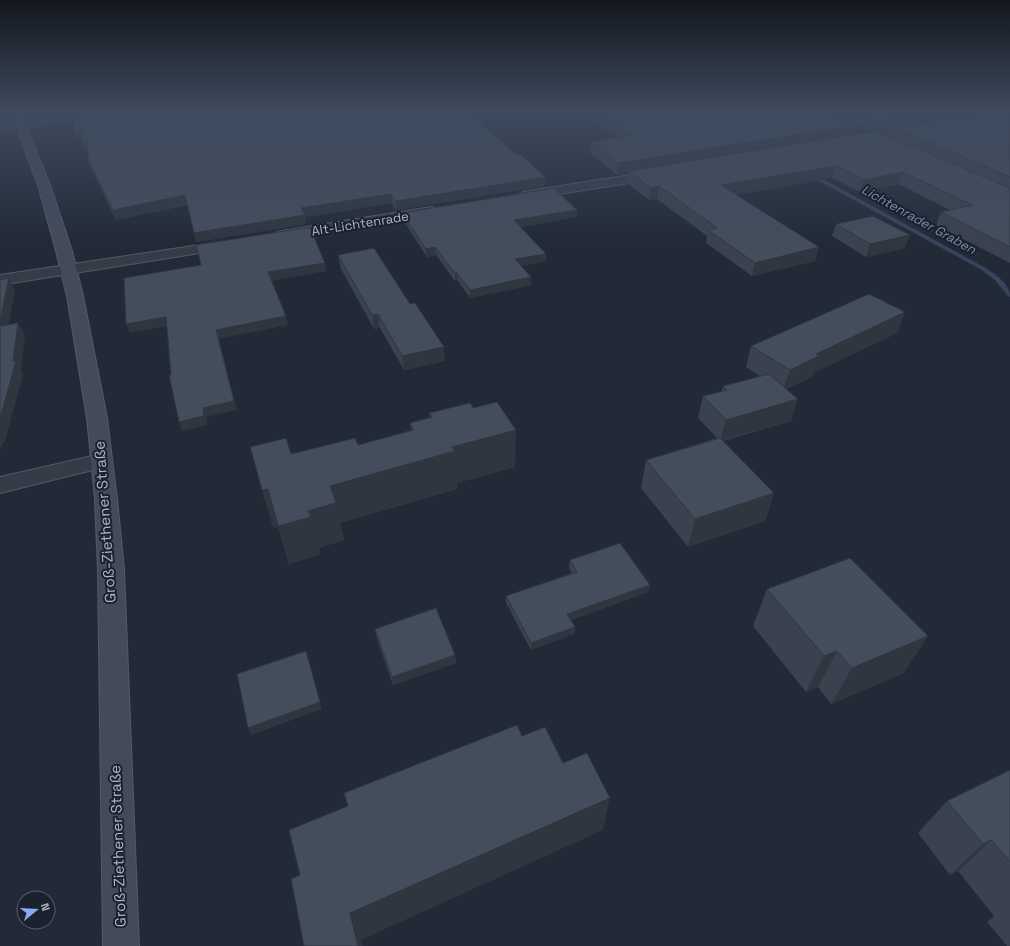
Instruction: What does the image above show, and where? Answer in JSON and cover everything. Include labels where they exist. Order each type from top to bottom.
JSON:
[{"type":"street","name":"Groß-Ziethener Straße","points":[[32,155],[44,185],[69,270],[88,361],[106,499],[111,570],[121,946]]},
{"type":"street","points":[[516,197],[666,173]]},
{"type":"street","name":"Alt-Lichtenrade","points":[[272,237],[440,210]]},
{"type":"street","points":[[0,280],[242,242]]},
{"type":"street","points":[[0,485],[101,461]]},
{"type":"building","points":[[88,155],[521,155],[545,177],[396,201],[391,194],[301,208],[305,215],[194,233],[185,195],[113,210],[88,159]]},
{"type":"building","points":[[608,155],[668,155],[618,163]]},
{"type":"building","points":[[727,155],[933,155],[1010,188],[1010,247],[941,212],[972,205],[903,172],[864,180],[836,166],[721,185],[819,247],[755,263],[708,230],[717,228],[659,186],[650,188],[629,171]]},
{"type":"building","points":[[959,155],[1010,155],[1010,177]]},
{"type":"building","points":[[554,188],[577,210],[514,220],[546,254],[515,259],[531,277],[470,290],[435,247],[426,249],[402,213]]},
{"type":"building","points":[[873,216],[910,235],[870,244],[836,224]]},
{"type":"building","points":[[310,227],[325,263],[268,272],[286,316],[216,330],[234,401],[203,408],[204,416],[179,422],[169,375],[171,375],[166,317],[126,324],[124,278],[201,265],[196,245]]},
{"type":"building","points":[[374,248],[410,304],[415,303],[444,347],[402,356],[378,314],[372,315],[338,255]]},
{"type":"building","points":[[9,278],[0,322],[0,280]]},
{"type":"building","points":[[869,294],[905,312],[816,354],[819,356],[790,370],[751,346]]},
{"type":"building","points":[[18,323],[13,361],[16,361],[0,419],[0,326]]},
{"type":"building","points":[[769,374],[798,399],[726,420],[703,396],[727,390],[723,386]]},
{"type":"building","points":[[497,402],[516,430],[452,447],[455,451],[330,486],[336,503],[308,511],[311,517],[278,526],[268,489],[262,490],[250,447],[286,438],[291,454],[355,438],[358,445],[414,430],[410,423],[432,417],[429,413],[470,403],[473,408]]},
{"type":"building","points":[[720,438],[774,493],[695,519],[646,460]]},
{"type":"building","points":[[620,543],[650,585],[567,614],[575,627],[531,643],[506,596],[577,572],[570,560]]},
{"type":"building","points":[[850,558],[928,636],[852,668],[837,651],[824,656],[767,589]]},
{"type":"building","points":[[436,608],[455,655],[392,677],[375,629]]},
{"type":"building","points":[[306,651],[320,702],[248,728],[237,674]]},
{"type":"building","points":[[517,725],[522,736],[545,727],[563,763],[587,753],[610,798],[350,913],[358,946],[304,946],[291,879],[300,875],[289,830],[348,806],[344,793]]},
{"type":"building","points":[[1010,770],[1010,862],[991,840],[983,844],[947,801]]},
{"type":"waterway","name":"Lichtenrader Graben","points":[[810,174],[982,268],[997,279],[1010,295]]}]
